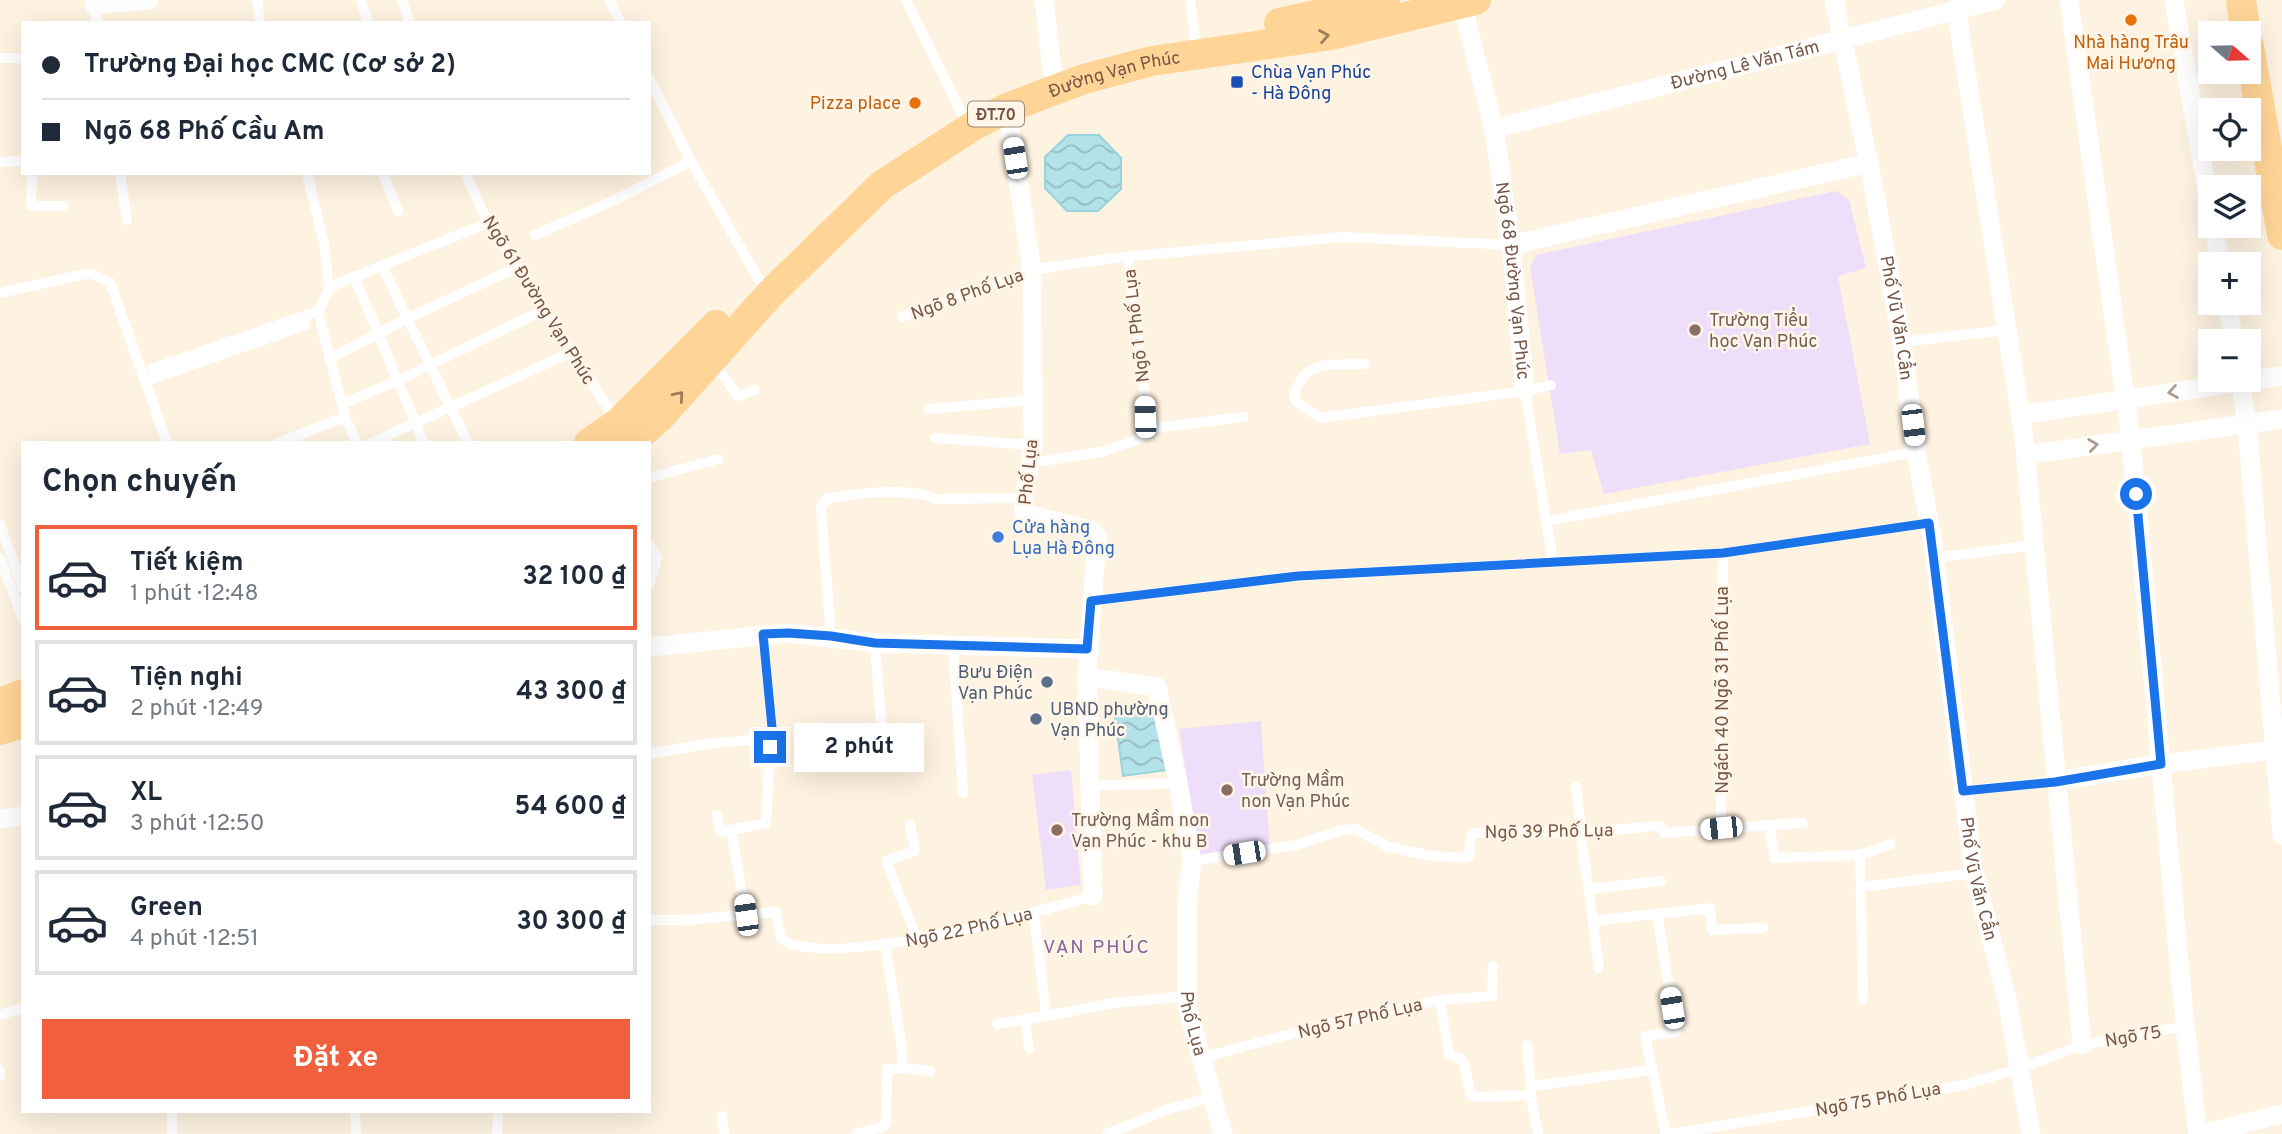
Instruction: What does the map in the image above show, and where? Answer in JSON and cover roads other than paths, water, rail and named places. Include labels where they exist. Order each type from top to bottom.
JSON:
[{"type":"main road","name":"Đường Vạn Phúc","points":[[624,433],[765,287],[882,185],[973,126],[1007,108],[1084,79],[1196,46],[1385,0]]},
{"type":"main road","points":[[2241,0],[2244,21]]},
{"type":"main road","name":"Đường Vạn Phúc","points":[[596,441],[659,418],[712,359],[765,287],[824,215],[863,178],[998,92],[1052,70],[1139,46],[1196,46],[1331,35],[1469,2]]},
{"type":"main road","points":[[2256,84],[2282,235]]},
{"type":"main road","points":[[0,703],[21,695]]},
{"type":"main road","points":[[0,730],[21,724]]},
{"type":"street","points":[[95,14],[149,0]]},
{"type":"street","points":[[1044,0],[1052,70]]},
{"type":"street","name":"Phố Vũ Văn Cẩn","points":[[1834,0],[1869,163],[1902,342],[1916,452],[1934,558],[1974,873],[2007,999],[2031,1134]]},
{"type":"street","name":"Đường Lê Văn Tám","points":[[1494,129],[1843,40],[1956,8],[1996,0]]},
{"type":"street","points":[[2069,0],[2127,399],[2185,1026],[2200,1134],[2282,1114]]},
{"type":"street","points":[[2174,0],[2204,175]]},
{"type":"street","name":"Ngõ 68 Đường Vạn Phúc","points":[[1469,2],[1494,129],[1511,245],[1525,391]]},
{"type":"street","points":[[1956,8],[2021,415],[2082,1045]]},
{"type":"street","name":"Phố Lụa","points":[[1007,108],[1032,270],[1033,400],[1031,454],[1024,511],[1026,514],[1096,534],[1087,677],[1157,687],[1192,861],[1187,902],[1187,1006],[1223,1134]]},
{"type":"street","points":[[1511,245],[1869,163]]},
{"type":"street","points":[[2261,379],[2282,376]]},
{"type":"street","points":[[2021,415],[2198,388]]},
{"type":"street","points":[[2243,392],[2278,750],[2282,835]]},
{"type":"street","points":[[2025,455],[2282,419]]},
{"type":"street","points":[[651,647],[788,633],[875,643],[1087,649]]},
{"type":"street","name":"Ngõ 22 Phố Lụa","points":[[1087,677],[1093,897]]},
{"type":"street","points":[[2055,782],[2161,764],[2278,750]]},
{"type":"street","points":[[0,819],[21,816]]},
{"type":"lane","points":[[257,0],[260,21]]},
{"type":"lane","points":[[361,0],[367,21]]},
{"type":"lane","points":[[402,0],[409,21]]},
{"type":"lane","points":[[609,0],[620,21]]},
{"type":"lane","points":[[906,0],[962,114]]},
{"type":"lane","points":[[1190,0],[1196,46]]},
{"type":"lane","points":[[0,58],[21,58]]},
{"type":"lane","points":[[651,82],[691,161],[765,287]]},
{"type":"lane","points":[[0,162],[21,161]]},
{"type":"lane","points":[[535,235],[617,199],[691,161]]},
{"type":"lane","points":[[32,175],[31,205],[64,206]]},
{"type":"lane","points":[[120,175],[127,220]]},
{"type":"lane","points":[[307,175],[324,243],[329,290]]},
{"type":"lane","points":[[384,175],[398,211]]},
{"type":"lane","name":"Ngõ 61 Đường Vạn Phúc","points":[[466,175],[488,223],[624,433]]},
{"type":"lane","points":[[356,441],[345,417],[318,311],[329,290],[354,276],[488,223]]},
{"type":"lane","name":"Ngõ 8 Phố Lụa","points":[[902,317],[1032,270],[1128,257],[1343,237],[1511,245]]},
{"type":"lane","name":"Ngõ 1 Phố Lụa","points":[[1128,257],[1144,390],[1145,417],[1141,436]]},
{"type":"lane","points":[[382,266],[467,441]]},
{"type":"lane","points":[[329,359],[408,318],[518,267]]},
{"type":"lane","points":[[0,293],[89,273],[110,282],[166,441]]},
{"type":"lane","points":[[354,276],[423,441]]},
{"type":"lane","points":[[342,404],[399,380],[546,309]]},
{"type":"lane","points":[[152,369],[318,311]]},
{"type":"lane","points":[[146,381],[306,325]]},
{"type":"lane","points":[[1902,342],[2007,330]]},
{"type":"lane","points":[[375,441],[572,352]]},
{"type":"lane","points":[[712,359],[738,396],[755,390]]},
{"type":"lane","points":[[1365,364],[1308,369],[1299,380],[1294,396],[1297,402],[1320,418],[1525,391],[1550,385]]},
{"type":"lane","name":"Ngõ 68 Đường Vạn Phúc","points":[[1525,391],[1553,561]]},
{"type":"lane","points":[[929,410],[1033,400]]},
{"type":"lane","points":[[283,441],[345,417]]},
{"type":"lane","points":[[935,438],[1031,454],[1105,451],[1156,428],[1244,417]]},
{"type":"lane","points":[[1547,521],[1916,452]]},
{"type":"lane","points":[[651,477],[718,459]]},
{"type":"lane","points":[[831,636],[821,508],[826,499],[908,491],[924,493],[936,499],[1024,498]]},
{"type":"lane","points":[[1091,601],[1298,576],[1723,553],[1929,523]]},
{"type":"lane","points":[[0,524],[21,583]]},
{"type":"lane","points":[[1934,558],[2034,545]]},
{"type":"lane","points":[[651,548],[657,558],[651,579]]},
{"type":"lane","name":"Ngách 40 Ngõ 31 Phố Lụa","points":[[1721,828],[1723,553]]},
{"type":"lane","points":[[0,558],[21,614]]},
{"type":"lane","points":[[717,815],[721,832],[766,823],[770,747],[773,738],[763,634]]},
{"type":"lane","points":[[875,643],[883,748]]},
{"type":"lane","points":[[953,645],[963,793]]},
{"type":"lane","points":[[651,754],[706,744],[773,738]]},
{"type":"lane","points":[[1963,791],[2055,782]]},
{"type":"lane","points":[[1088,786],[1178,783]]},
{"type":"lane","points":[[1576,787],[1599,968]]},
{"type":"lane","name":"Ngõ 39 Phố Lụa","points":[[1192,861],[1296,845],[1342,830],[1355,829],[1389,847],[1432,856],[1466,858],[1474,833],[1581,829],[1599,832],[1661,826],[1664,833],[1803,823]]},
{"type":"lane","points":[[910,825],[915,851],[886,861],[917,938]]},
{"type":"lane","points":[[1769,825],[1774,858],[1860,855],[1891,844]]},
{"type":"lane","points":[[731,830],[746,915]]},
{"type":"lane","points":[[1860,855],[1863,1000]]},
{"type":"lane","points":[[1861,887],[1974,873]]},
{"type":"lane","points":[[1588,889],[1661,880]]},
{"type":"lane","name":"Ngõ 22 Phố Lụa","points":[[651,920],[689,920],[776,912],[781,939],[792,946],[866,947],[992,923],[1093,897]]},
{"type":"lane","points":[[1593,921],[1710,908],[1712,930],[1763,928]]},
{"type":"lane","points":[[1034,912],[1046,1016]]},
{"type":"lane","points":[[1657,914],[1676,1032],[1644,1036],[1668,1134]]},
{"type":"lane","points":[[886,943],[903,1068]]},
{"type":"lane","name":"Ngõ 57 Phố Lụa","points":[[1201,1058],[1336,1022],[1440,1000],[1492,996],[1493,966]]},
{"type":"lane","points":[[997,1024],[1114,1003],[1187,996]]},
{"type":"lane","points":[[1440,1000],[1449,1054],[1463,1060],[1471,1095],[1508,1096],[1531,1091],[1536,1085],[1652,1070]]},
{"type":"lane","points":[[0,1014],[21,1009]]},
{"type":"lane","points":[[1025,1020],[1029,1048]]},
{"type":"lane","name":"Ngõ 75","points":[[2082,1045],[2185,1026]]},
{"type":"lane","points":[[1527,1045],[1538,1134]]},
{"type":"lane","name":"Ngõ 75 Phố Lụa","points":[[1668,1134],[1964,1084],[2021,1068],[2082,1045]]},
{"type":"lane","points":[[856,1134],[882,1127],[886,1123],[887,1069],[930,1071]]},
{"type":"lane","points":[[0,1070],[0,1076]]},
{"type":"lane","points":[[1107,1134],[1156,1113],[1212,1097]]},
{"type":"lane","points":[[172,1113],[172,1134]]},
{"type":"lane","points":[[355,1113],[356,1134]]},
{"type":"lane","points":[[497,1134],[498,1113]]},
{"type":"lane","points":[[722,1116],[724,1134]]},
{"type":"water","points":[[1068,135],[1099,135],[1121,158],[1121,189],[1098,211],[1067,211],[1045,188],[1045,157]]},
{"type":"water","points":[[1160,710],[1168,770],[1123,776],[1115,716]]},
{"type":"place","name":"Nhà hàng Trâu Mai Hương","points":[[2131,20]]},
{"type":"place","name":"Chùa Vạn Phúc - Hà Đông","points":[[1237,82]]},
{"type":"place","name":"Pizza place","points":[[915,103]]},
{"type":"place","name":"Trường Tiểu học Vạn Phúc","points":[[1695,330]]},
{"type":"place","name":"Cửa hàng Lụa Hà Đông","points":[[998,537]]},
{"type":"place","name":"Bưu Điện Vạn Phúc","points":[[1047,682]]},
{"type":"place","name":"UBND phường Vạn Phúc","points":[[1036,719]]},
{"type":"place","name":"Trường Mầm non Vạn Phúc","points":[[1227,790]]},
{"type":"place","name":"Trường Mầm non Vạn Phúc - khu B","points":[[1057,830]]},
{"type":"district","name":"VẠN PHÚC","points":[[1097,946]]}]
